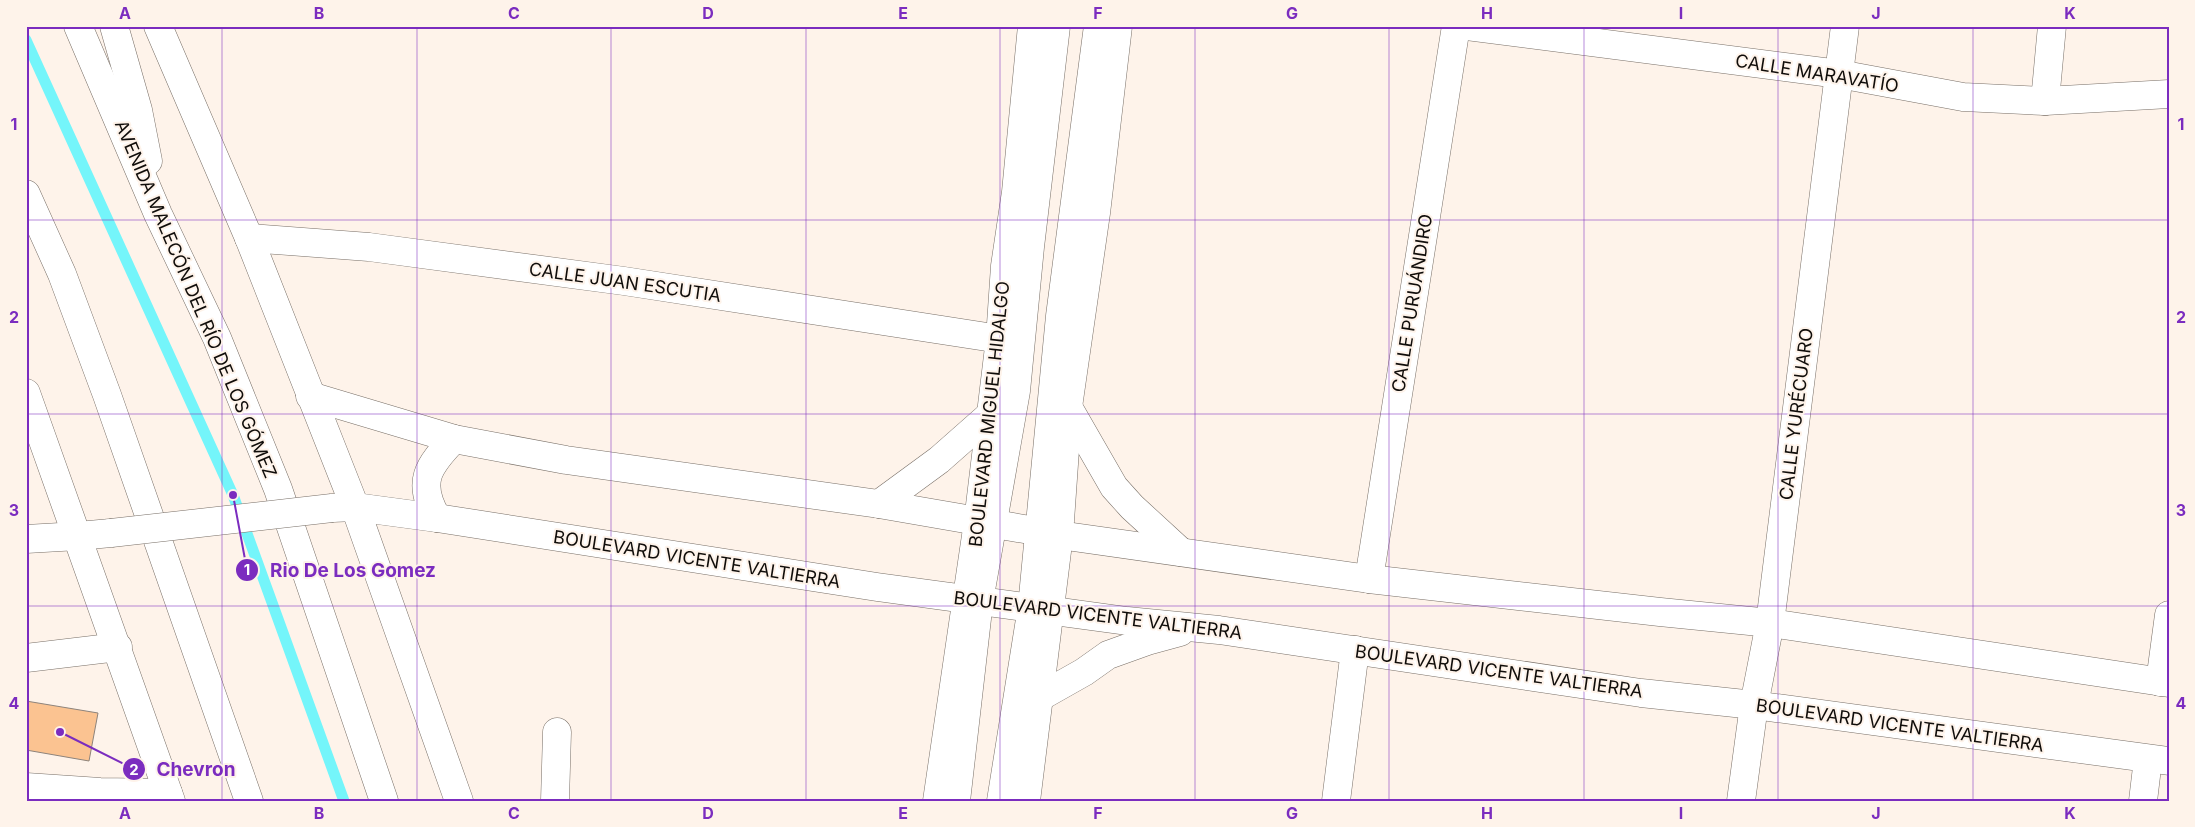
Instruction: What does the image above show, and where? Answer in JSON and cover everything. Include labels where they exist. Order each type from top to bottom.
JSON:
[{"type":"main road","name":"AVENIDA MALECÓN DEL RÍO DE LOS GÓMEZ","points":[[78,26],[158,214],[217,338],[278,489],[384,801]]},
{"type":"main road","points":[[114,26],[138,110],[158,214]]},
{"type":"main road","points":[[158,26],[249,238],[310,396],[343,508],[459,801]]},
{"type":"main road","name":"BOULEVARD MIGUEL HIDALGO","points":[[937,801],[985,523],[990,415],[1000,339],[1005,266],[1016,192],[1032,26]]},
{"type":"main road","points":[[985,523],[1016,390],[1031,237],[1056,26]]},
{"type":"main road","points":[[1049,533],[1060,316],[1098,26]]},
{"type":"main road","points":[[1001,801],[1040,609],[1049,533],[1096,213],[1118,26]]},
{"type":"main road","name":"CALLE PURUÁNDIRO","points":[[1369,579],[1456,26]]},
{"type":"main road","name":"CALLE MARAVATÍO","points":[[1467,26],[1839,74],[1963,97],[2045,101],[2169,94]]},
{"type":"main road","name":"CALLE YURÉCUARO","points":[[1741,801],[1754,706],[1770,623],[1845,26]]},
{"type":"main road","points":[[2045,101],[2052,26]]},
{"type":"main road","points":[[26,194],[62,274],[107,395],[249,801]]},
{"type":"main road","name":"CALLE JUAN ESCUTIA","points":[[249,238],[369,247],[624,281],[1000,339]]},
{"type":"main road","points":[[26,393],[170,797],[26,787]]},
{"type":"main road","points":[[310,396],[454,439],[566,460],[879,504],[1049,533],[1369,579],[1770,623],[2164,683],[2169,615]]},
{"type":"main road","points":[[1068,407],[1114,487],[1132,507],[1181,552]]},
{"type":"main road","points":[[879,504],[939,460],[990,415]]},
{"type":"main road","points":[[437,518],[427,498],[426,479],[434,461],[454,439]]},
{"type":"main road","name":"BOULEVARD VICENTE VALTIERRA","points":[[26,539],[112,533],[343,508],[437,518],[877,587],[1219,630],[1641,693],[1754,706],[2159,760]]},
{"type":"main road","points":[[956,801],[973,600]]},
{"type":"main road","points":[[1026,801],[1038,698],[1040,609]]},
{"type":"main road","points":[[1038,698],[1084,672],[1108,655],[1139,643],[1179,632],[1219,630]]},
{"type":"main road","points":[[26,658],[118,647]]},
{"type":"main road","points":[[1336,801],[1354,650]]},
{"type":"main road","points":[[555,801],[557,732]]},
{"type":"main road","points":[[2143,801],[2159,760]]},
{"type":"building","points":[[26,701],[98,713],[89,761],[26,750]]},
{"type":"waterway","points":[[26,40],[233,495],[344,801]]},
{"type":"place","name":"Rio De Los Gomez","points":[[233,495]]},
{"type":"place","name":"Chevron","points":[[60,732]]}]
